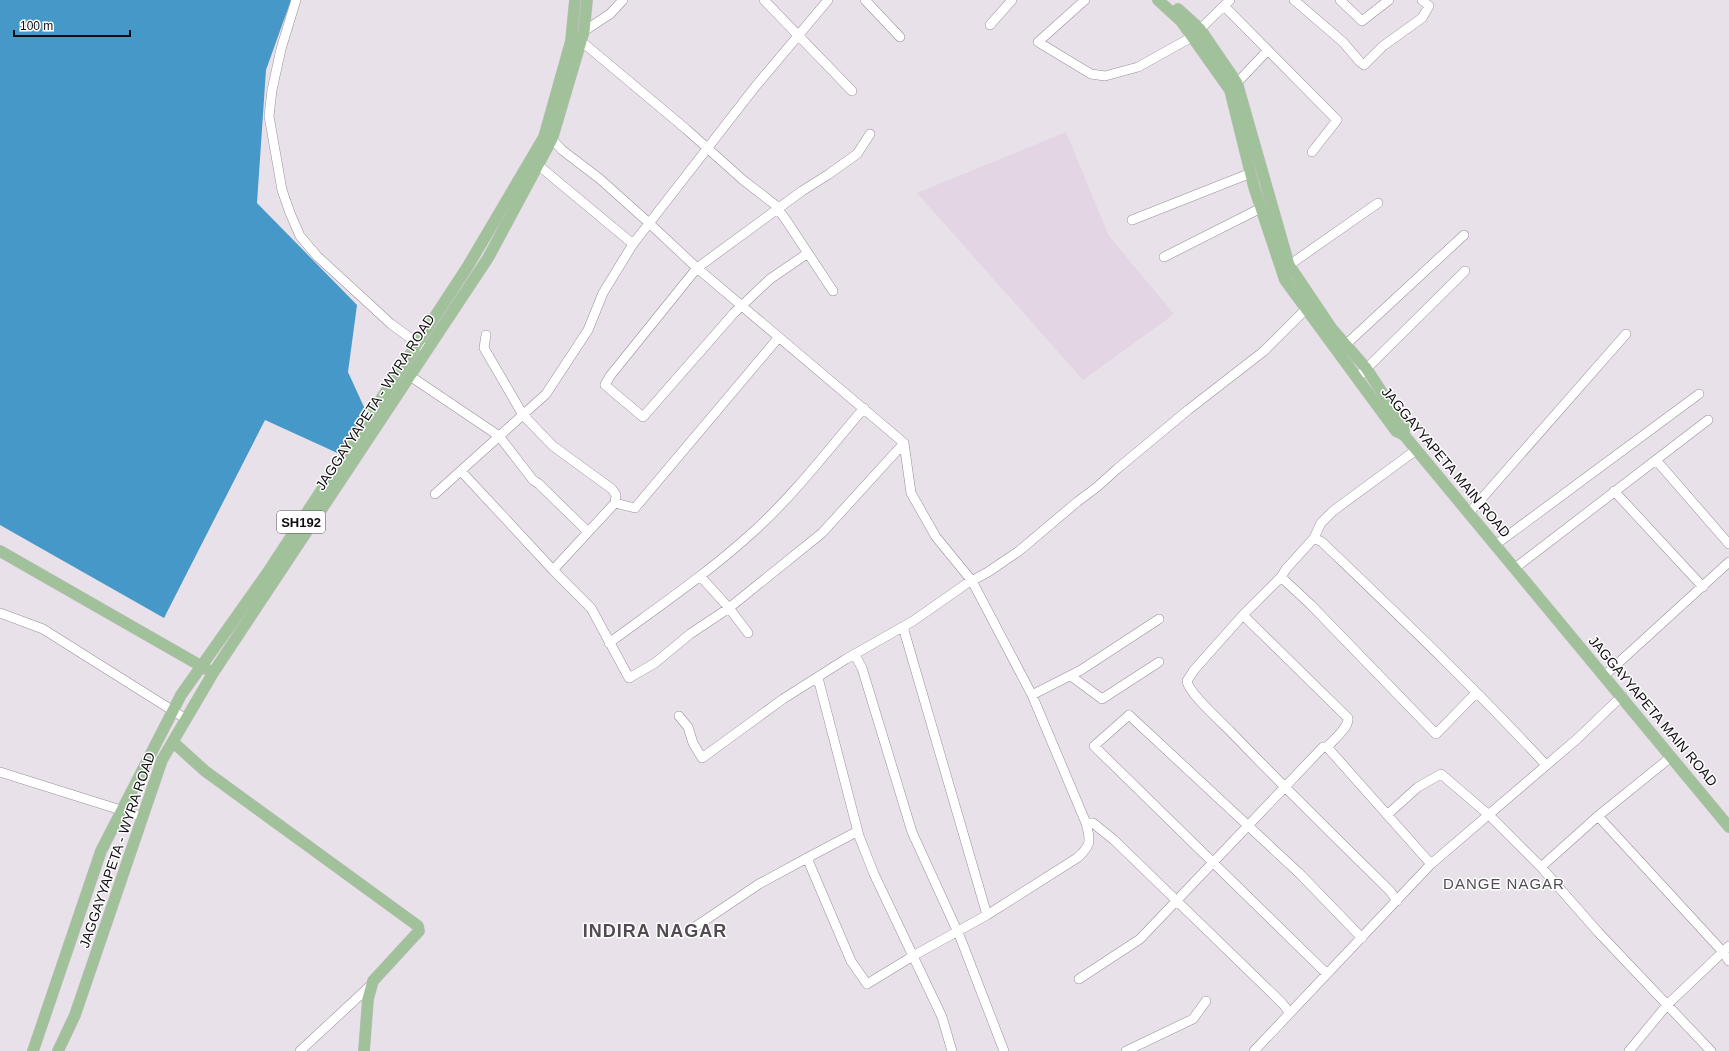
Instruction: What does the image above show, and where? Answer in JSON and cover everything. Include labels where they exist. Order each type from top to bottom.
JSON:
[{"type":"main road","name":"SH192","points":[[34,1051],[101,851],[181,695],[268,572],[468,266],[544,137],[571,41],[575,0]]},
{"type":"main road","name":"JAGGAYYAPETA - WYRA ROAD","points":[[58,1051],[75,1015],[162,760],[213,673],[488,258],[552,139],[583,36],[587,0]]},
{"type":"main road","points":[[1158,0],[1196,33]]},
{"type":"main road","points":[[1169,0],[1196,33],[1234,87],[1286,267],[1332,329],[1341,349],[1366,368],[1404,426],[1404,435]]},
{"type":"main road","name":"JAGGAYYAPETA MAIN ROAD","points":[[1234,87],[1251,173],[1261,208],[1286,267],[1285,280],[1306,309],[1341,349],[1357,378],[1396,431],[1404,435],[1729,827]]},
{"type":"main road","points":[[0,550],[213,673]]},
{"type":"main road","points":[[173,742],[205,771],[418,926],[419,931],[377,974],[372,985],[368,999],[364,1051]]},
{"type":"street","points":[[296,0],[281,49],[272,90],[269,116],[271,135],[282,190],[300,236],[317,256],[391,324],[427,350]]},
{"type":"street","points":[[623,0],[610,14],[583,36],[743,180],[774,204],[833,291]]},
{"type":"street","points":[[764,0],[852,91]]},
{"type":"street","points":[[435,494],[546,394],[588,330],[603,293],[633,244],[707,148],[828,0]]},
{"type":"street","points":[[865,0],[900,37]]},
{"type":"street","points":[[990,25],[1012,0]]},
{"type":"street","points":[[1086,0],[1038,42],[1091,74],[1105,76],[1138,67],[1196,33],[1227,3],[1268,50],[1338,120],[1312,152]]},
{"type":"street","points":[[1294,0],[1343,42],[1364,65],[1383,46],[1422,18],[1429,6],[1422,0]]},
{"type":"street","points":[[1340,0],[1362,21],[1389,0]]},
{"type":"street","points":[[1234,87],[1268,50]]},
{"type":"street","points":[[808,253],[770,279],[742,306],[643,417],[605,386],[610,376],[697,268],[729,243],[857,154],[870,134]]},
{"type":"street","points":[[552,139],[562,150],[600,179],[697,268],[904,443],[911,493],[936,537],[972,581],[1032,695],[1086,823],[1090,842],[1086,851],[1077,858],[987,915],[913,956],[867,984],[851,961],[807,858]]},
{"type":"street","points":[[538,165],[633,244]]},
{"type":"street","points":[[1132,220],[1251,173]]},
{"type":"street","points":[[1286,267],[1378,203]]},
{"type":"street","points":[[1164,257],[1261,208]]},
{"type":"street","points":[[1341,349],[1464,235]]},
{"type":"street","points":[[1357,378],[1465,271]]},
{"type":"street","points":[[679,716],[688,727],[693,743],[702,758],[783,699],[846,659],[903,627],[1019,551],[1182,415],[1264,351],[1306,309]]},
{"type":"street","points":[[486,334],[484,348],[523,415],[553,446],[612,489],[616,495],[615,503],[553,570]]},
{"type":"street","points":[[1469,513],[1626,334]]},
{"type":"street","points":[[615,503],[635,508],[779,337]]},
{"type":"street","points":[[410,376],[499,436],[534,480],[588,532]]},
{"type":"street","points":[[1495,545],[1699,394]]},
{"type":"street","points":[[609,643],[700,576],[753,532],[780,506],[864,408]]},
{"type":"street","points":[[1515,568],[1708,420]]},
{"type":"street","points":[[461,471],[553,570],[591,608],[629,678],[655,663],[690,634],[728,608],[822,533],[904,443]]},
{"type":"street","points":[[1397,901],[1390,891],[1284,787],[1187,685],[1186,681],[1243,615],[1281,577],[1286,569],[1314,538],[1321,523],[1333,511],[1416,450]]},
{"type":"street","points":[[1656,460],[1729,544]]},
{"type":"street","points":[[1614,491],[1703,587]]},
{"type":"street","points":[[1314,538],[1322,542],[1391,608],[1502,718],[1546,765]]},
{"type":"street","points":[[1604,676],[1729,562]]},
{"type":"street","points":[[700,576],[748,633]]},
{"type":"street","points":[[1281,577],[1311,605],[1436,734],[1476,693]]},
{"type":"street","points":[[0,613],[44,629],[186,720]]},
{"type":"street","points":[[1079,979],[1140,939],[1178,901],[1284,787],[1323,748],[1327,748],[1349,721],[1348,718],[1243,615]]},
{"type":"street","points":[[1032,695],[1071,676],[1159,618]]},
{"type":"street","points":[[903,627],[987,915]]},
{"type":"street","points":[[855,655],[862,668],[912,832],[957,931],[1004,1051]]},
{"type":"street","points":[[1071,676],[1102,699],[1159,662]]},
{"type":"street","points":[[818,678],[858,831],[874,874],[942,1017],[952,1051]]},
{"type":"street","points":[[1254,1051],[1431,864],[1577,739],[1622,697]]},
{"type":"street","points":[[1327,974],[1094,746],[1129,715],[1299,873],[1362,938]]},
{"type":"street","points":[[1327,748],[1431,864]]},
{"type":"street","points":[[1541,867],[1598,816],[1671,757]]},
{"type":"street","points":[[0,772],[143,817]]},
{"type":"street","points":[[1387,815],[1418,787],[1441,774],[1489,815],[1541,867],[1598,932],[1711,1051]]},
{"type":"street","points":[[1598,816],[1726,949],[1729,961]]},
{"type":"street","points":[[1086,823],[1093,823],[1114,840],[1282,1003],[1290,1013]]},
{"type":"street","points":[[692,929],[759,884],[858,831]]},
{"type":"street","points":[[1629,1051],[1667,1005],[1726,949]]},
{"type":"street","points":[[300,1051],[372,985]]},
{"type":"street","points":[[1126,1051],[1193,1019],[1206,1001]]},
{"type":"shaded area","points":[[1066,132],[1109,236],[1174,314],[1083,380],[917,193]]},
{"type":"water","points":[[0,0],[291,0],[266,70],[257,203],[357,305],[348,372],[369,418],[344,456],[265,420],[164,618],[0,525]]},
{"type":"district","name":"DANGE NAGAR","points":[[1504,884]]},
{"type":"district","name":"INDIRA NAGAR","points":[[655,931]]}]
